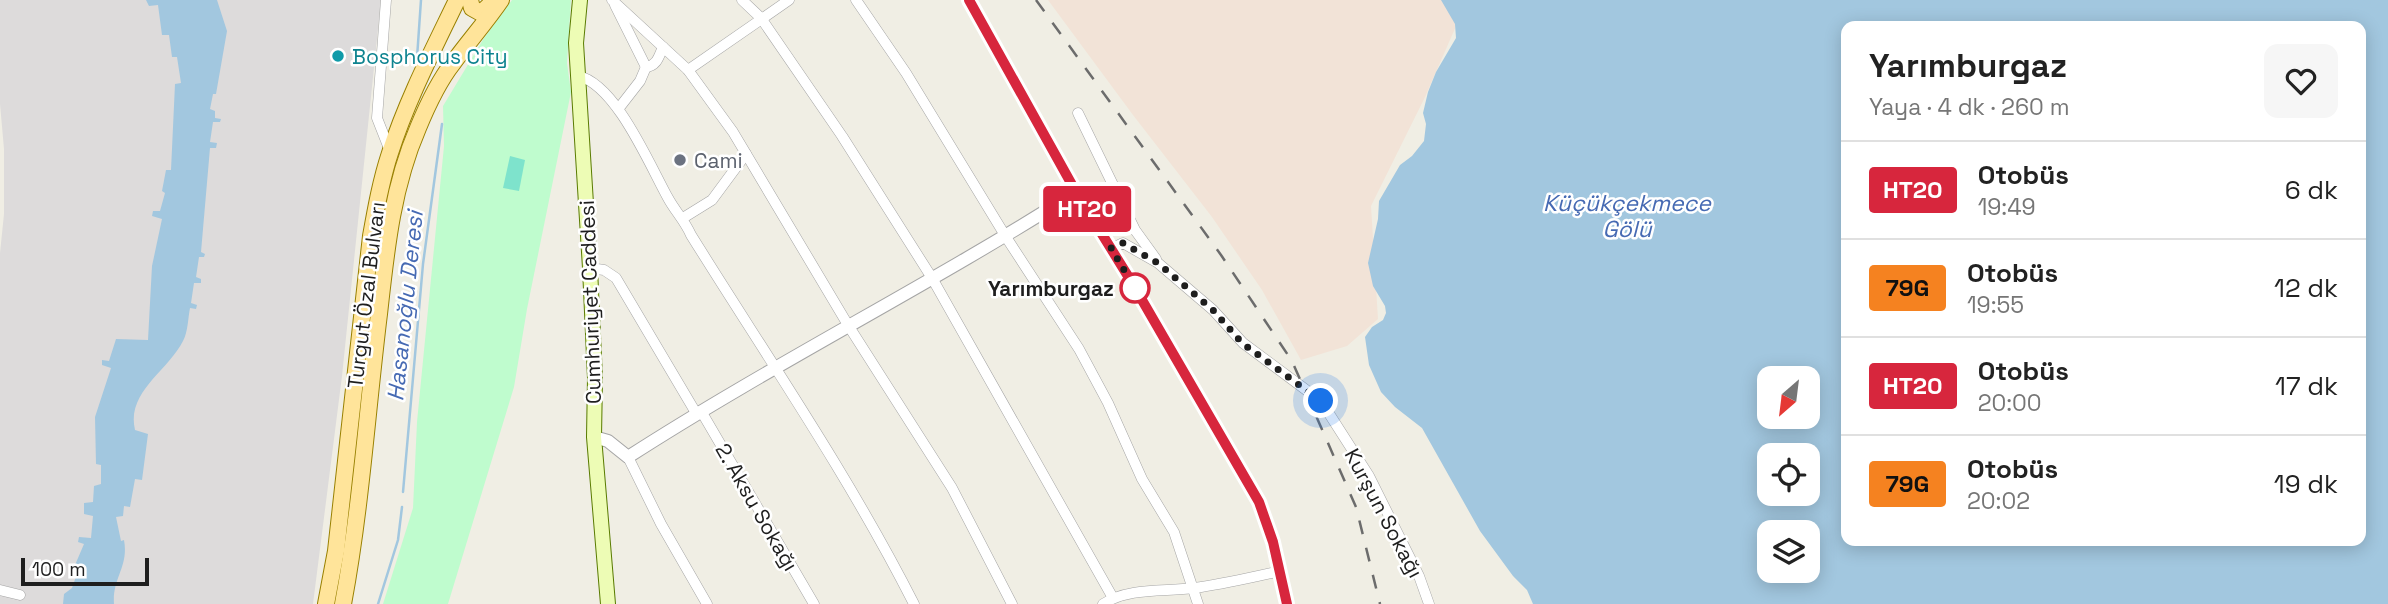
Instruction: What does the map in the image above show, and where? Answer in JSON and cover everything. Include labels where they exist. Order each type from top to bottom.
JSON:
[{"type":"main road","name":"Turgut Özal Bulvarı","points":[[326,604],[336,551],[378,194],[390,152],[457,0]]},
{"type":"main road","points":[[470,0],[472,8],[481,13],[495,0]]},
{"type":"main road","name":"Turgut Özal Bulvarı","points":[[343,604],[354,542],[374,349],[395,196],[418,127],[437,88],[452,63],[483,27],[501,0]]},
{"type":"main road","name":"Cumhuriyet Caddesi","points":[[580,0],[576,43],[590,268],[595,378],[594,437],[608,604]]},
{"type":"street","points":[[386,0],[377,118],[390,152]]},
{"type":"street","points":[[612,0],[688,70],[733,132],[848,325],[952,488],[1012,604]]},
{"type":"street","points":[[612,0],[646,67]]},
{"type":"street","points":[[742,0],[761,18],[842,136],[932,278],[1108,602],[1156,590],[1192,588],[1281,571]]},
{"type":"street","points":[[688,70],[789,0]]},
{"type":"street","points":[[856,0],[906,73],[1006,237],[1079,349],[1108,403],[1142,479],[1174,532],[1198,604]]},
{"type":"street","points":[[969,0],[1076,192],[1259,502],[1281,571],[1287,604]]},
{"type":"street","points":[[646,67],[658,60],[663,47]]},
{"type":"street","points":[[619,108],[640,81],[646,67]]},
{"type":"street","points":[[578,76],[589,80],[619,108],[670,201],[851,490],[914,604]]},
{"type":"street","points":[[1077,113],[1135,230],[1158,263]]},
{"type":"street","points":[[683,218],[712,200],[746,154]]},
{"type":"street","points":[[628,457],[698,412],[1006,237],[1076,192]]},
{"type":"street","name":"Kurşun Sokağı","points":[[1111,248],[1123,243],[1158,263],[1213,310],[1242,343],[1321,401],[1369,476],[1419,576],[1429,604]]},
{"type":"street","name":"2. Aksu Sokağı","points":[[590,268],[604,270],[616,278],[814,604]]},
{"type":"street","points":[[594,437],[608,441],[628,457],[661,524],[707,604]]},
{"type":"street","points":[[0,590],[20,595]]},
{"type":"shaded area","name":"Bosphorus City","points":[[0,0],[381,0],[342,376],[313,604],[0,604],[0,253],[4,214],[4,149],[0,104]]},
{"type":"shaded area","points":[[1048,0],[1452,0],[1460,17],[1425,97],[1371,206],[1378,319],[1347,346],[1301,360],[1262,290],[1212,217]]},
{"type":"shaded area","points":[[510,156],[525,160],[519,191],[503,188]]},
{"type":"green space","points":[[512,0],[571,0],[567,63],[571,92],[514,387],[448,604],[383,604],[413,508],[417,422],[444,146],[443,106],[484,38]]},
{"type":"water","points":[[146,0],[217,0],[227,31],[216,94],[213,94],[210,109],[215,111],[215,118],[221,119],[220,122],[213,122],[210,142],[217,143],[216,148],[210,148],[201,252],[205,254],[204,257],[199,257],[196,277],[201,279],[201,283],[194,283],[191,303],[197,305],[196,309],[190,308],[185,337],[142,393],[137,404],[135,430],[148,434],[142,480],[135,479],[130,507],[124,506],[123,516],[116,517],[125,549],[123,565],[115,587],[114,604],[63,604],[64,594],[72,588],[79,568],[75,565],[84,544],[78,542],[79,537],[91,538],[93,516],[84,514],[84,503],[93,502],[94,486],[101,484],[101,465],[96,464],[95,417],[111,368],[102,365],[102,360],[109,361],[116,339],[148,340],[152,266],[162,219],[152,216],[153,211],[160,211],[165,193],[162,191],[166,170],[171,170],[175,84],[181,83],[177,57],[172,57],[169,35],[162,35],[158,5],[149,6]]},
{"type":"water","name":"Küçükçekmece Gölü","points":[[1441,0],[2388,0],[2388,604],[1533,604],[1527,590],[1513,576],[1480,531],[1422,428],[1381,392],[1369,365],[1365,337],[1372,327],[1383,320],[1386,313],[1385,306],[1373,286],[1368,263],[1378,219],[1379,201],[1400,165],[1412,156],[1424,141],[1426,124],[1423,113],[1436,72],[1456,38],[1455,24]]},
{"type":"waterway","name":"Hasanoğlu Deresi","points":[[417,58],[421,0]]},
{"type":"waterway","name":"Hasanoğlu Deresi","points":[[403,492],[423,264],[442,124]]},
{"type":"waterway","name":"Hasanoğlu Deresi","points":[[378,604],[398,540],[402,507]]},
{"type":"railway","points":[[1036,0],[1221,255],[1292,361],[1356,507],[1380,604]]},
{"type":"bus line","name":"HT20","points":[[969,0],[1076,192],[1249,482],[1273,542],[1287,604]]},
{"type":"place","name":"Bosphorus City","points":[[338,56]]},
{"type":"place","name":"Cami","points":[[680,160]]},
{"type":"place","name":"Yarımburgaz","points":[[1135,288]]},
{"type":"route","points":[[1135,288],[1139,295],[1111,248],[1123,243],[1158,263],[1213,310],[1242,343],[1321,401]]}]
